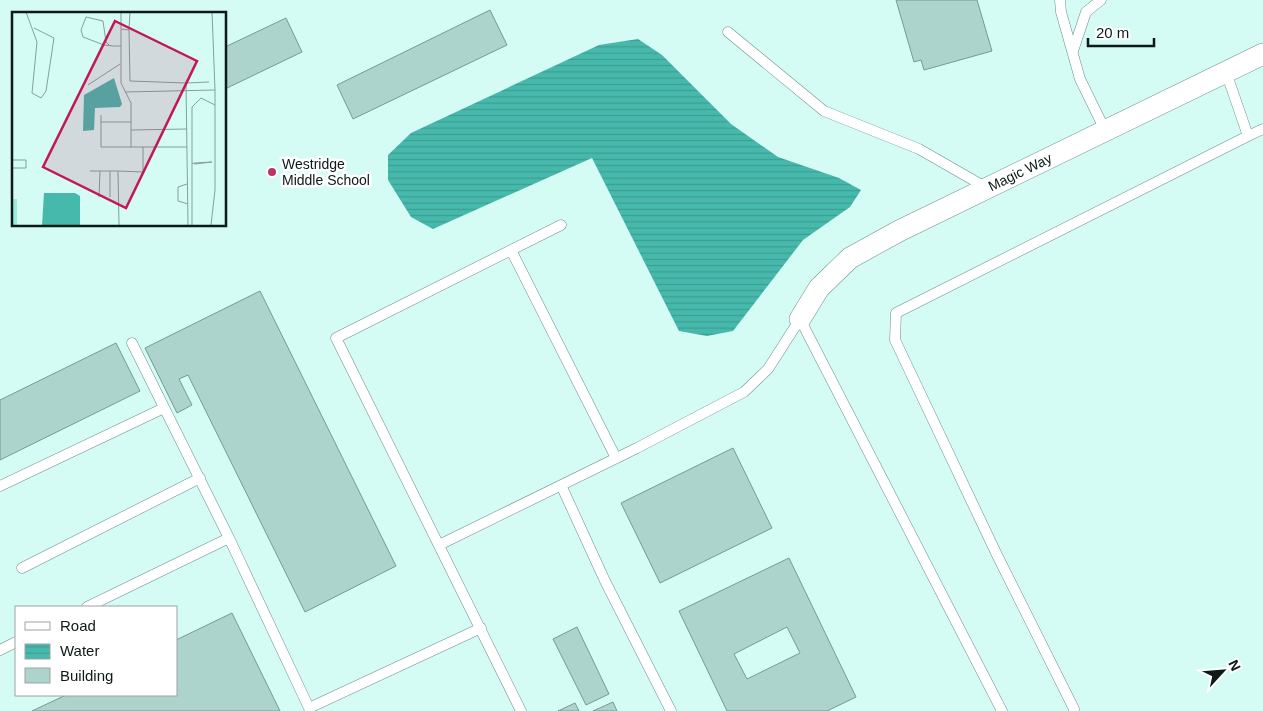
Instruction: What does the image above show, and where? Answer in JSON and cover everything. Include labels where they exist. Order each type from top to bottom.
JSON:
[{"type":"street","name":"Magic Way","points":[[800,319],[819,288],[850,258],[899,231],[1263,54]]},
{"type":"lane","points":[[1060,0],[1061,12],[1080,79],[1105,130]]},
{"type":"lane","points":[[1073,51],[1086,12],[1101,0]]},
{"type":"lane","points":[[728,32],[824,111],[919,148],[988,189]]},
{"type":"lane","points":[[1226,72],[1248,136]]},
{"type":"lane","points":[[1073,710],[895,340],[896,313],[1263,129]]},
{"type":"lane","points":[[521,711],[336,338],[561,225]]},
{"type":"lane","points":[[511,250],[616,458]]},
{"type":"lane","points":[[439,545],[616,458],[744,392],[768,369],[800,319]]},
{"type":"lane","points":[[800,319],[1002,711]]},
{"type":"lane","points":[[132,343],[200,478],[309,708],[481,628]]},
{"type":"lane","points":[[0,486],[164,408]]},
{"type":"lane","points":[[22,568],[200,478]]},
{"type":"lane","points":[[561,485],[605,581],[671,711]]},
{"type":"lane","points":[[89,606],[229,538]]},
{"type":"lane","points":[[0,650],[15,642]]},
{"type":"water","points":[[638,39],[662,55],[731,124],[778,157],[839,178],[861,190],[850,207],[803,240],[733,331],[707,336],[679,331],[592,158],[433,229],[411,217],[388,180],[388,155],[411,133],[599,45]]},
{"type":"building","points":[[896,0],[977,0],[992,51],[924,70],[921,60],[914,62]]},
{"type":"building","points":[[490,10],[507,45],[353,119],[337,85]]},
{"type":"building","points":[[286,18],[302,52],[226,89],[226,47]]},
{"type":"building","points":[[260,291],[396,566],[305,612],[188,375],[179,379],[192,405],[177,413],[145,348]]},
{"type":"building","points":[[116,343],[140,391],[0,460],[0,400]]},
{"type":"building","points":[[733,448],[772,528],[660,583],[621,503]]},
{"type":"building","points":[[789,558],[856,697],[827,711],[727,711],[679,611]],"holes":[[[787,627],[800,653],[747,679],[734,654]]]},
{"type":"building","points":[[232,613],[280,711],[32,711],[64,696],[178,696],[178,639]]},
{"type":"building","points":[[577,627],[609,694],[586,705],[553,639]]},
{"type":"building","points":[[613,702],[617,711],[593,711]]},
{"type":"building","points":[[575,703],[579,711],[558,711]]},
{"type":"place","name":"Westridge Middle School","points":[[272,172]]}]
